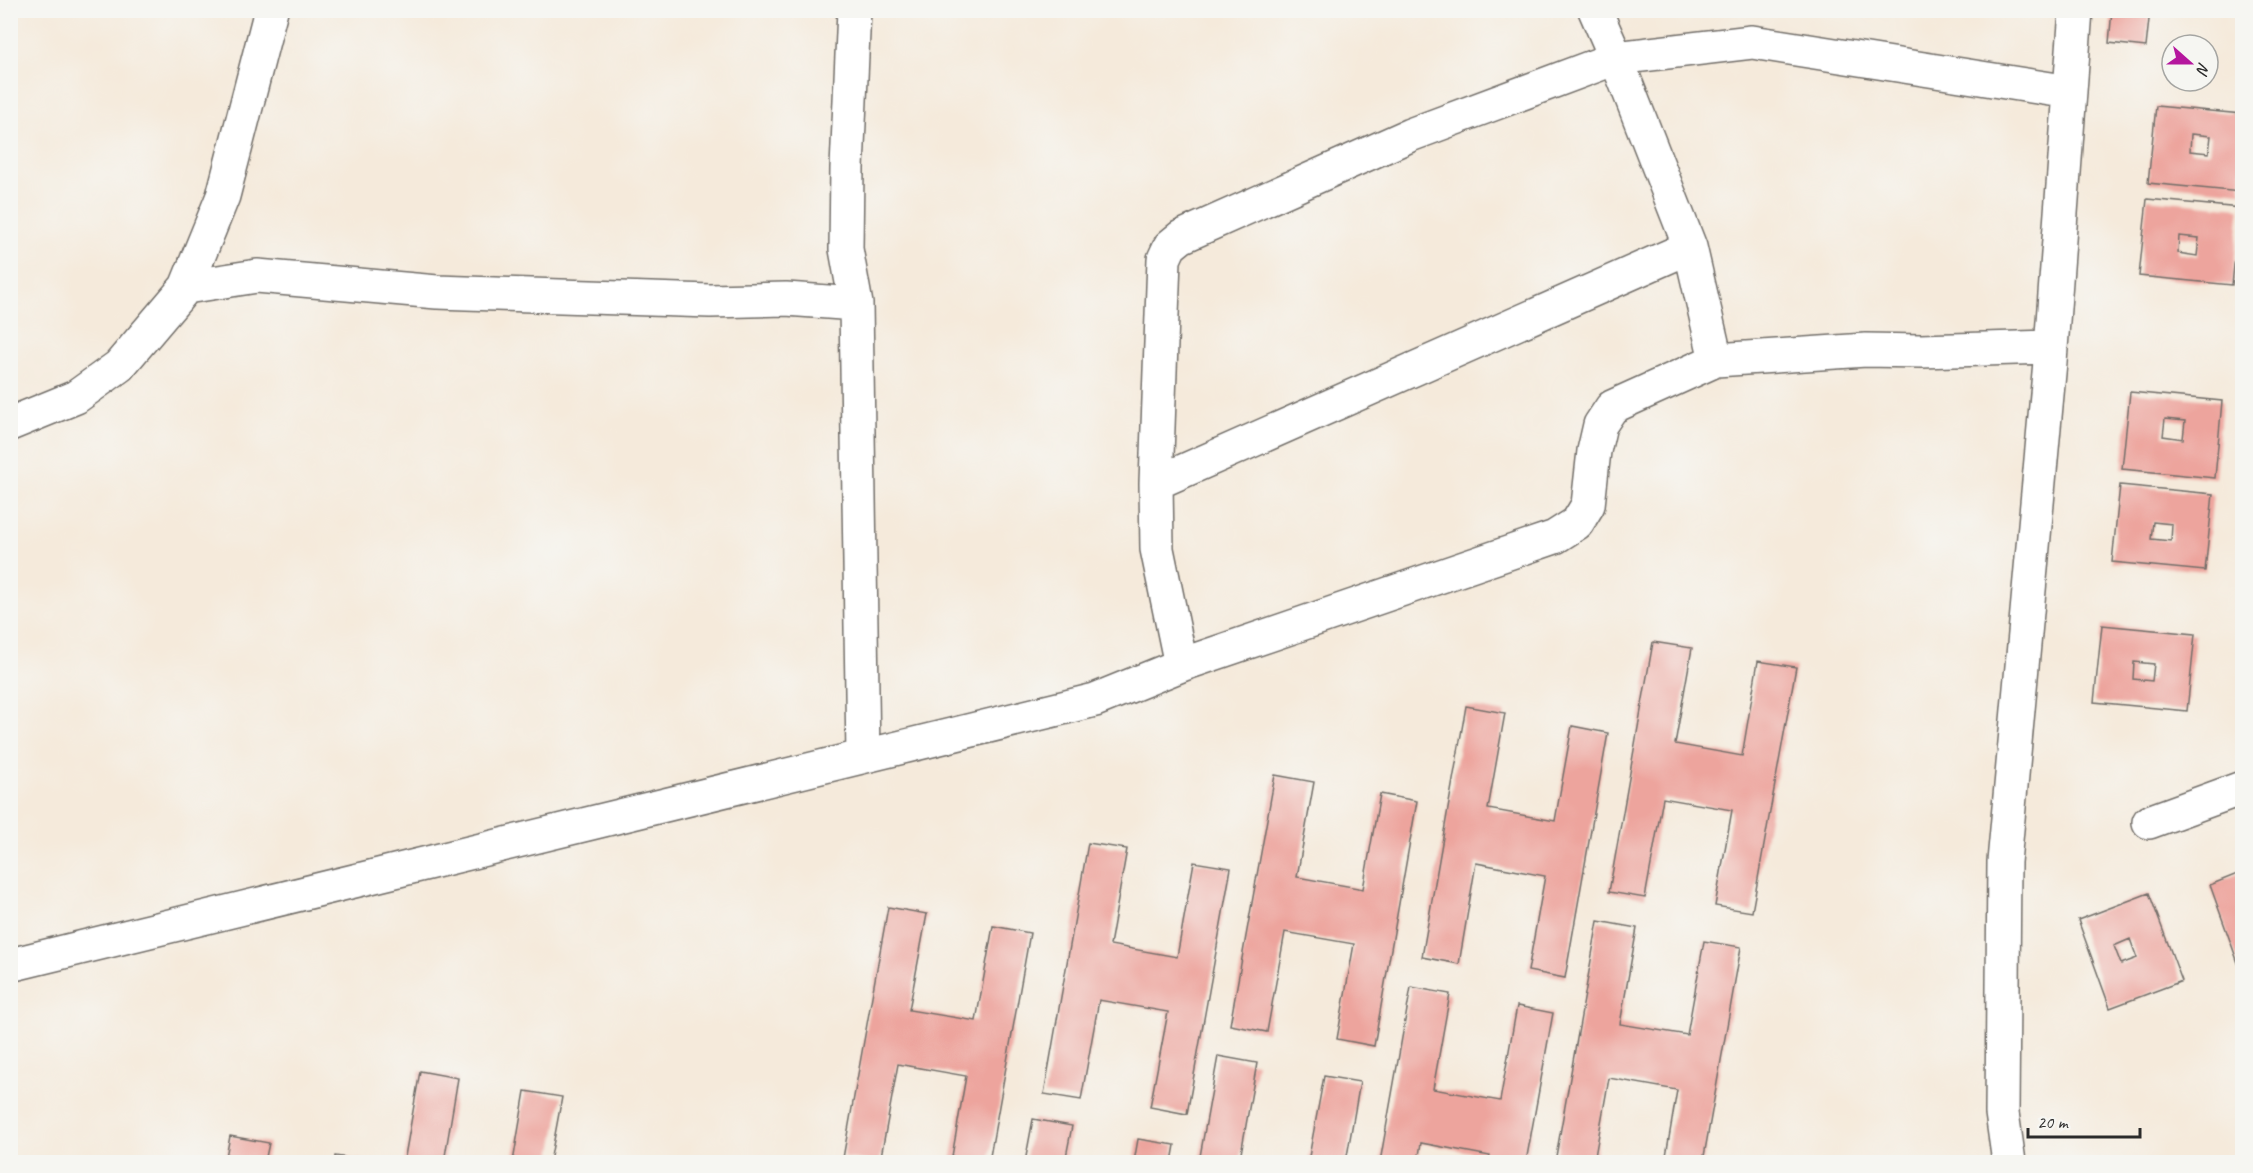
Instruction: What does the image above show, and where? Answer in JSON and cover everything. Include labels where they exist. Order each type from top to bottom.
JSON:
[{"type":"street","points":[[10,424],[76,398],[119,366],[186,287],[223,196],[271,10]]},
{"type":"street","points":[[854,10],[846,249],[856,304],[862,756]]},
{"type":"street","points":[[1595,10],[1690,248],[1716,360]]},
{"type":"street","points":[[2009,1162],[2002,1113],[2004,862],[2051,346],[2076,10]]},
{"type":"street","points":[[1181,665],[1157,549],[1156,483],[1164,259],[1170,246],[1181,237],[1410,135],[1616,58],[1752,42],[2070,92]]},
{"type":"street","points":[[1156,483],[1690,248]]},
{"type":"street","points":[[186,287],[257,276],[436,292],[710,301],[786,299],[856,304]]},
{"type":"street","points":[[10,965],[1095,700],[1181,665],[1555,537],[1577,524],[1588,505],[1594,452],[1600,425],[1612,407],[1716,360],[1866,350],[1922,351],[2051,346]]},
{"type":"street","points":[[2149,822],[2242,788]]},
{"type":"building","points":[[2112,10],[2150,10],[2146,47],[2109,43]]},
{"type":"building","points":[[2156,106],[2242,114],[2241,192],[2148,183]],"holes":[[[2191,134],[2211,136],[2209,153],[2190,151]]]},
{"type":"building","points":[[2147,199],[2240,208],[2232,285],[2139,276]],"holes":[[[2179,236],[2199,238],[2197,256],[2178,253]]]},
{"type":"building","points":[[2130,392],[2222,401],[2215,478],[2122,469]],"holes":[[[2165,419],[2185,421],[2183,439],[2163,436]]]},
{"type":"building","points":[[2120,485],[2213,494],[2205,571],[2112,562]],"holes":[[[2153,522],[2172,524],[2171,541],[2151,539]]]},
{"type":"building","points":[[2102,625],[2195,634],[2187,711],[2094,702]],"holes":[[[2134,662],[2154,664],[2152,681],[2133,679]]]},
{"type":"building","points":[[1653,642],[1692,648],[1675,744],[1742,756],[1758,661],[1796,667],[1752,912],[1715,906],[1732,810],[1663,798],[1645,898],[1609,892]]},
{"type":"building","points":[[1466,706],[1505,713],[1488,809],[1555,821],[1572,726],[1608,733],[1565,978],[1528,971],[1545,876],[1476,863],[1459,964],[1422,957]]},
{"type":"building","points":[[1275,775],[1314,782],[1297,877],[1363,889],[1380,794],[1417,801],[1374,1046],[1337,1039],[1354,944],[1285,932],[1267,1032],[1230,1025]]},
{"type":"building","points":[[1088,843],[1127,849],[1110,945],[1177,957],[1194,862],[1231,868],[1187,1114],[1150,1107],[1168,1012],[1099,1000],[1081,1100],[1044,1094]]},
{"type":"building","points":[[2242,872],[2242,974],[2210,885]]},
{"type":"building","points":[[2149,893],[2182,981],[2110,1008],[2078,920]],"holes":[[[2130,939],[2137,958],[2121,964],[2114,946]]]},
{"type":"building","points":[[888,907],[927,914],[909,1010],[976,1021],[993,926],[1030,933],[989,1162],[951,1162],[966,1076],[898,1064],[880,1162],[843,1158]]},
{"type":"building","points":[[1598,921],[1637,928],[1620,1024],[1687,1035],[1704,941],[1741,947],[1703,1162],[1665,1162],[1677,1090],[1609,1078],[1594,1162],[1555,1162]]},
{"type":"building","points":[[1411,987],[1450,994],[1433,1089],[1500,1101],[1517,1006],[1553,1013],[1526,1162],[1489,1162],[1490,1156],[1421,1143],[1418,1162],[1380,1162]]},
{"type":"building","points":[[1218,1056],[1257,1063],[1240,1159],[1254,1162],[1199,1162]]},
{"type":"building","points":[[420,1071],[458,1078],[444,1162],[404,1162]]},
{"type":"building","points":[[1324,1076],[1360,1082],[1346,1162],[1308,1162]]},
{"type":"building","points":[[525,1091],[562,1097],[550,1162],[513,1162]]},
{"type":"building","points":[[1033,1119],[1072,1126],[1065,1162],[1025,1162]]},
{"type":"building","points":[[230,1136],[269,1143],[265,1162],[225,1162]]},
{"type":"building","points":[[1138,1139],[1175,1145],[1172,1162],[1134,1162]]},
{"type":"building","points":[[335,1156],[367,1161],[367,1162],[334,1162]]}]
